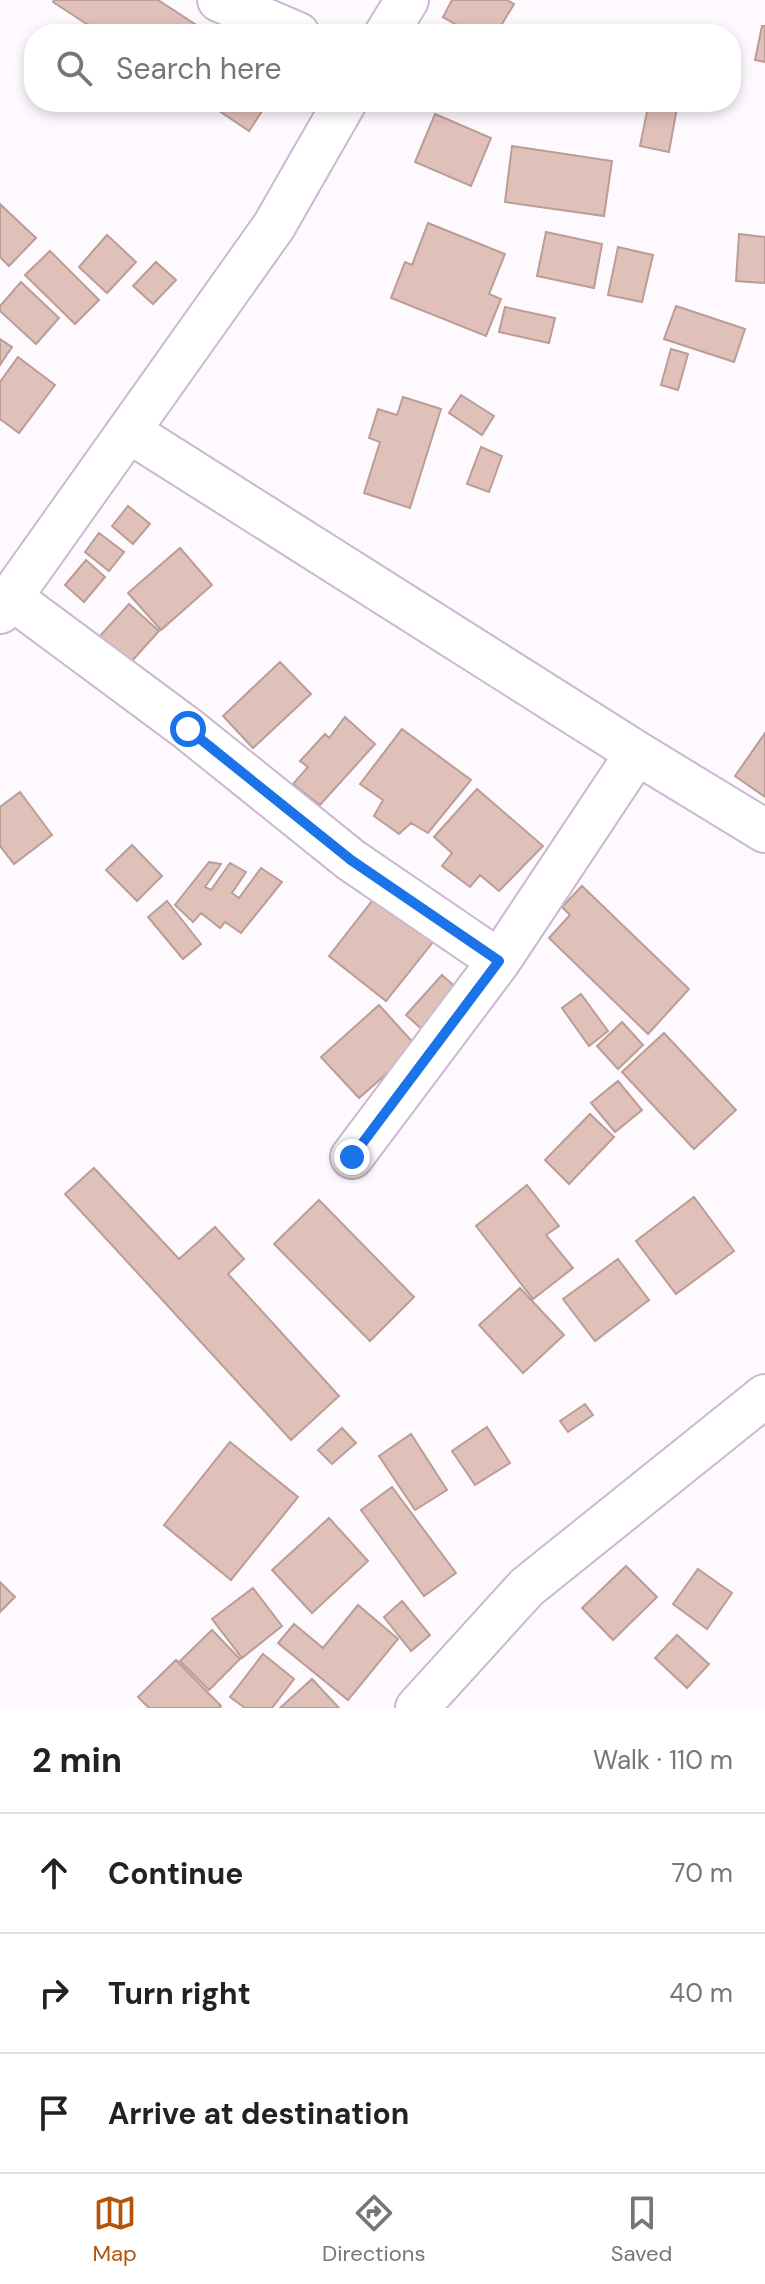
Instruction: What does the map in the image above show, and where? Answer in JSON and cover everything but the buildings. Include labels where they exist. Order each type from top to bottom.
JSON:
[{"type":"street","points":[[219,0],[275,24]]},
{"type":"street","points":[[392,24],[407,0]]},
{"type":"street","points":[[339,112],[274,226],[5,605],[188,729],[351,860],[499,961]]},
{"type":"street","points":[[130,432],[765,831]]},
{"type":"street","points":[[352,1157],[499,961],[637,753]]},
{"type":"street","points":[[417,1708],[527,1587],[765,1396]]},
{"type":"route","points":[[188,729],[351,860],[499,961],[352,1157]]}]
